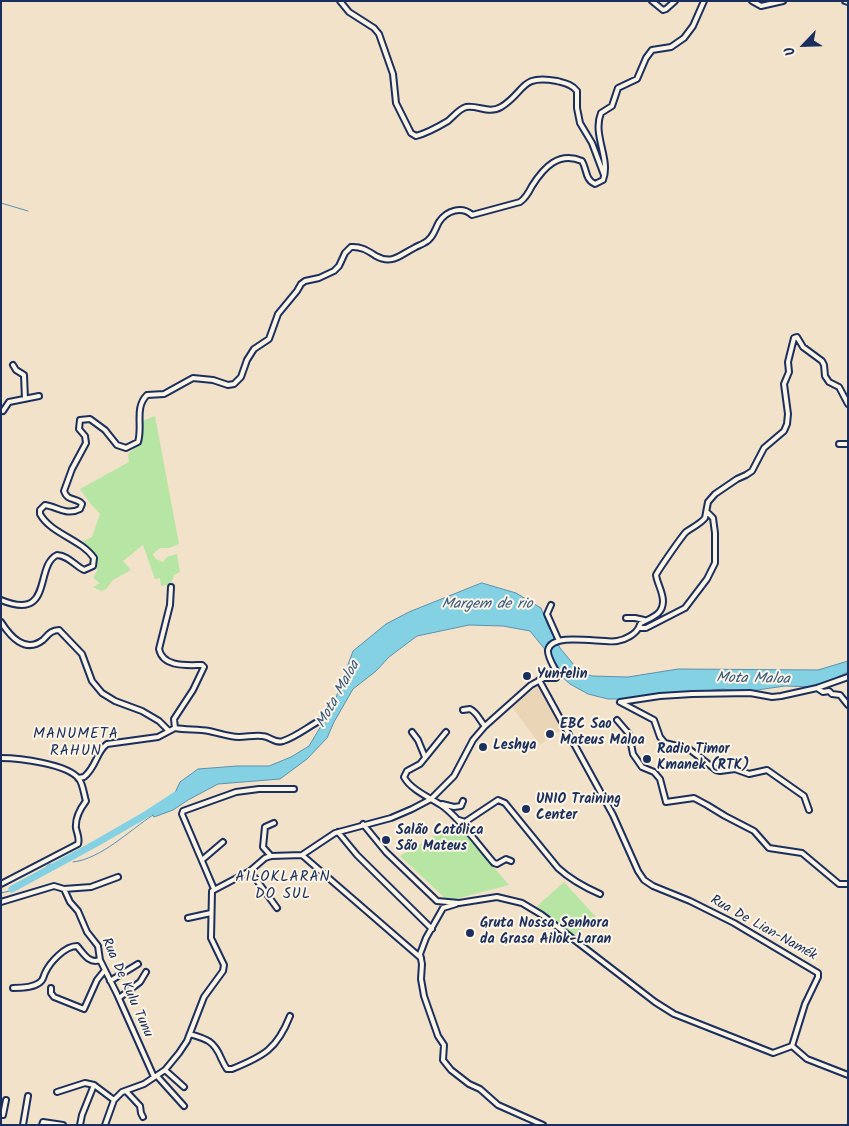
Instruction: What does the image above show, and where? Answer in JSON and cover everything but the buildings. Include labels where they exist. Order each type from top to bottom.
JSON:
[{"type":"street","points":[[340,1],[349,12],[374,28],[379,34],[393,74],[396,103],[411,133],[416,136],[424,134],[448,120],[463,108],[491,110],[499,108],[526,83],[534,80],[544,79],[562,82],[577,91],[577,108],[580,123],[592,143],[604,177]]},
{"type":"street","points":[[652,1],[663,10],[675,1]]},
{"type":"street","points":[[1,600],[18,606],[28,604],[34,600],[38,595],[49,561],[56,555],[68,558],[78,568],[84,570],[93,566],[94,558],[89,552],[50,525],[40,514],[40,510],[45,506],[65,512],[80,509],[82,504],[65,496],[64,491],[86,443],[85,436],[79,428],[80,420],[90,419],[105,430],[117,445],[126,448],[138,442],[141,405],[147,395],[164,394],[193,378],[213,380],[228,385],[234,384],[238,381],[249,356],[269,339],[278,314],[301,284],[334,271],[340,266],[345,253],[351,246],[364,249],[385,260],[400,257],[430,239],[440,222],[449,213],[464,210],[472,215],[520,202],[526,197],[544,169],[558,158],[572,158],[582,161],[588,179],[591,182],[595,184],[603,180],[605,170],[598,129],[601,113],[612,106],[618,88],[637,79],[649,53],[654,49],[670,47],[684,38],[693,26],[704,1]]},
{"type":"street","points":[[752,1],[761,6],[783,1]]},
{"type":"street","points":[[105,1125],[114,1100],[126,1091],[144,1084],[165,1070],[187,1042],[204,997],[223,971],[224,965],[211,938],[210,895],[214,889],[250,871],[265,858],[270,856],[302,855],[338,832],[390,818],[431,799],[454,776],[473,740],[485,726],[521,693],[539,680],[556,678],[558,675],[548,648],[559,641],[617,641],[625,639],[639,628],[639,625],[656,616],[661,609],[663,600],[656,574],[681,537],[703,520],[707,512],[708,502],[715,494],[752,471],[764,448],[784,431],[788,414],[784,384],[789,372],[788,362],[794,338],[797,337],[803,347],[822,360],[825,376],[829,382],[839,387],[848,404]]},
{"type":"street","points":[[13,365],[16,370],[24,375],[25,399]]},
{"type":"street","points":[[3,411],[9,402],[40,396]]},
{"type":"street","points":[[839,444],[848,444]]},
{"type":"street","points":[[639,628],[646,628],[685,608],[707,579],[715,563],[715,540],[713,518],[707,512]]},
{"type":"street","points":[[171,588],[170,605],[159,649],[160,653],[166,660],[176,664],[202,665],[204,670],[174,719],[175,728]]},
{"type":"street","points":[[551,605],[547,614],[559,641]]},
{"type":"street","points":[[626,618],[646,621]]},
{"type":"street","points":[[1,622],[9,634],[19,642],[28,645],[34,645],[51,632],[59,630],[82,654],[92,681],[102,693],[115,701],[147,714],[159,721],[169,731]]},
{"type":"street","points":[[809,810],[804,796],[767,770],[749,774],[735,769],[716,770],[689,748],[665,743],[660,737],[654,720],[620,702],[660,696],[702,694],[750,693],[772,697],[790,695],[848,677]]},
{"type":"street","name":"Rua De Lian-Namék","points":[[539,680],[613,815],[638,871],[644,880],[652,886],[690,901],[734,923],[818,973],[818,977],[805,1004],[792,1046]]},
{"type":"street","points":[[816,688],[823,692],[829,691],[832,694],[840,695],[848,705]]},
{"type":"street","points":[[463,710],[470,709],[476,712],[481,723],[485,726]]},
{"type":"street","points":[[78,778],[84,778],[90,772],[103,747],[107,744],[158,738],[175,728],[208,731],[225,736],[266,736],[280,742],[324,718]]},
{"type":"street","points":[[617,720],[629,734],[633,754],[642,767],[654,772],[660,779],[666,802],[694,798],[754,831],[769,848],[802,853],[839,884],[848,884]]},
{"type":"street","points":[[412,732],[418,740],[425,757]]},
{"type":"street","points":[[446,732],[420,764],[407,771],[404,777],[413,788],[440,804],[455,818],[494,862],[497,864],[506,859],[511,861]]},
{"type":"street","points":[[1,758],[18,758],[68,771],[80,780],[86,801],[76,820],[78,844],[1,884]]},
{"type":"street","points":[[214,889],[182,814],[183,811],[236,792],[258,789],[294,789]]},
{"type":"street","points":[[455,818],[465,822],[498,800],[505,803],[568,878],[600,894]]},
{"type":"street","points":[[440,804],[454,807],[461,806],[462,802]]},
{"type":"street","points":[[270,856],[262,847],[265,828],[274,824]]},
{"type":"street","points":[[364,824],[386,852],[438,901],[458,903]]},
{"type":"street","points":[[338,832],[357,856],[432,929]]},
{"type":"street","points":[[202,860],[223,842]]},
{"type":"street","points":[[302,855],[421,958]]},
{"type":"street","points":[[250,871],[277,908]]},
{"type":"street","points":[[1,902],[54,886],[64,889],[91,887],[118,876]]},
{"type":"street","name":"Rua De Kulu Tunu","points":[[64,889],[70,902],[78,911],[87,932],[98,946],[104,970],[155,1077],[184,1106]]},
{"type":"street","points":[[543,1125],[498,1105],[480,1089],[469,1084],[451,1070],[443,1060],[444,1045],[438,1036],[424,996],[420,954],[443,908],[458,903],[497,897],[522,903],[542,915],[655,1002],[674,1014],[773,1053],[792,1046],[807,1059],[848,1075]]},
{"type":"street","points":[[188,918],[211,914]]},
{"type":"street","points":[[12,988],[23,988],[39,983],[43,980],[49,965],[65,950],[73,946],[77,946],[89,960],[94,962],[100,960]]},
{"type":"street","points":[[110,981],[138,964]]},
{"type":"street","points":[[51,988],[51,994],[54,997],[84,1010],[97,980],[104,970]]},
{"type":"street","points":[[119,998],[140,982],[146,972]]},
{"type":"street","points":[[190,1034],[210,1041],[217,1049],[224,1066],[227,1069],[232,1069],[267,1052],[282,1035],[290,1016]]},
{"type":"street","points":[[165,1070],[184,1087]]},
{"type":"street","points":[[57,1092],[84,1083],[94,1086],[114,1100]]},
{"type":"street","points":[[80,1125],[94,1086]]},
{"type":"street","points":[[126,1091],[140,1106],[140,1113],[143,1117]]},
{"type":"street","points":[[23,1125],[28,1096]]},
{"type":"street","points":[[1,1121],[6,1100]]},
{"type":"street","points":[[42,1125],[43,1122],[63,1125]]},
{"type":"shaded area","points":[[540,684],[563,729],[540,745],[512,707]]},
{"type":"green space","points":[[155,416],[179,544],[169,548],[160,548],[153,554],[156,559],[163,562],[167,557],[177,554],[180,572],[174,575],[171,584],[161,586],[160,578],[155,579],[143,545],[123,561],[131,570],[113,580],[106,589],[101,591],[93,587],[100,583],[93,578],[97,571],[97,559],[82,542],[92,537],[100,514],[80,489],[129,462],[128,454],[142,442],[142,421]]},
{"type":"green space","points":[[456,823],[509,885],[448,901],[400,856]]},
{"type":"green space","points":[[564,882],[596,917],[574,935],[536,907]]},
{"type":"water","name":"Margem de rio","points":[[482,583],[516,593],[541,608],[560,648],[574,665],[584,673],[592,676],[628,677],[678,669],[818,670],[848,661],[848,672],[816,687],[785,686],[743,692],[723,689],[632,699],[608,699],[588,694],[570,684],[561,676],[552,658],[530,631],[503,626],[469,625],[417,636],[389,657],[376,671],[353,689],[327,738],[307,759],[280,779],[218,784],[173,810],[154,817],[152,814],[173,797],[180,782],[198,769],[269,766],[291,757],[309,746],[333,706],[353,651],[386,624],[409,612]]},
{"type":"waterway","points":[[1,203],[28,211]]},
{"type":"waterway","name":"Mota Maloa","points":[[12,889],[95,844],[176,795]]},
{"type":"waterway","points":[[73,862],[84,860],[105,850],[153,815]]},
{"type":"waterway","name":"Mota Maloa","points":[[46,867],[50,864]]},
{"type":"waterway","name":"Mota Maloa","points":[[1,893],[18,889],[22,886]]},
{"type":"place","name":"Yunfelin","points":[[527,676]]},
{"type":"place","name":"EBC Sao Mateus Maloa","points":[[550,734]]},
{"type":"place","name":"Leshya","points":[[483,747]]},
{"type":"place","name":"Radio Timor Kmanek (RTK)","points":[[647,759]]},
{"type":"place","name":"UNIO Training Center","points":[[526,809]]},
{"type":"place","name":"Salão Católica São Mateus","points":[[386,840]]},
{"type":"place","name":"Gruta Nossa Senhora da Grasa Ailok-Laran","points":[[470,933]]},
{"type":"district","name":"MANUMETA RAHUN","points":[[76,744]]},
{"type":"district","name":"AILOKLARAN DO SUL","points":[[283,886]]}]
